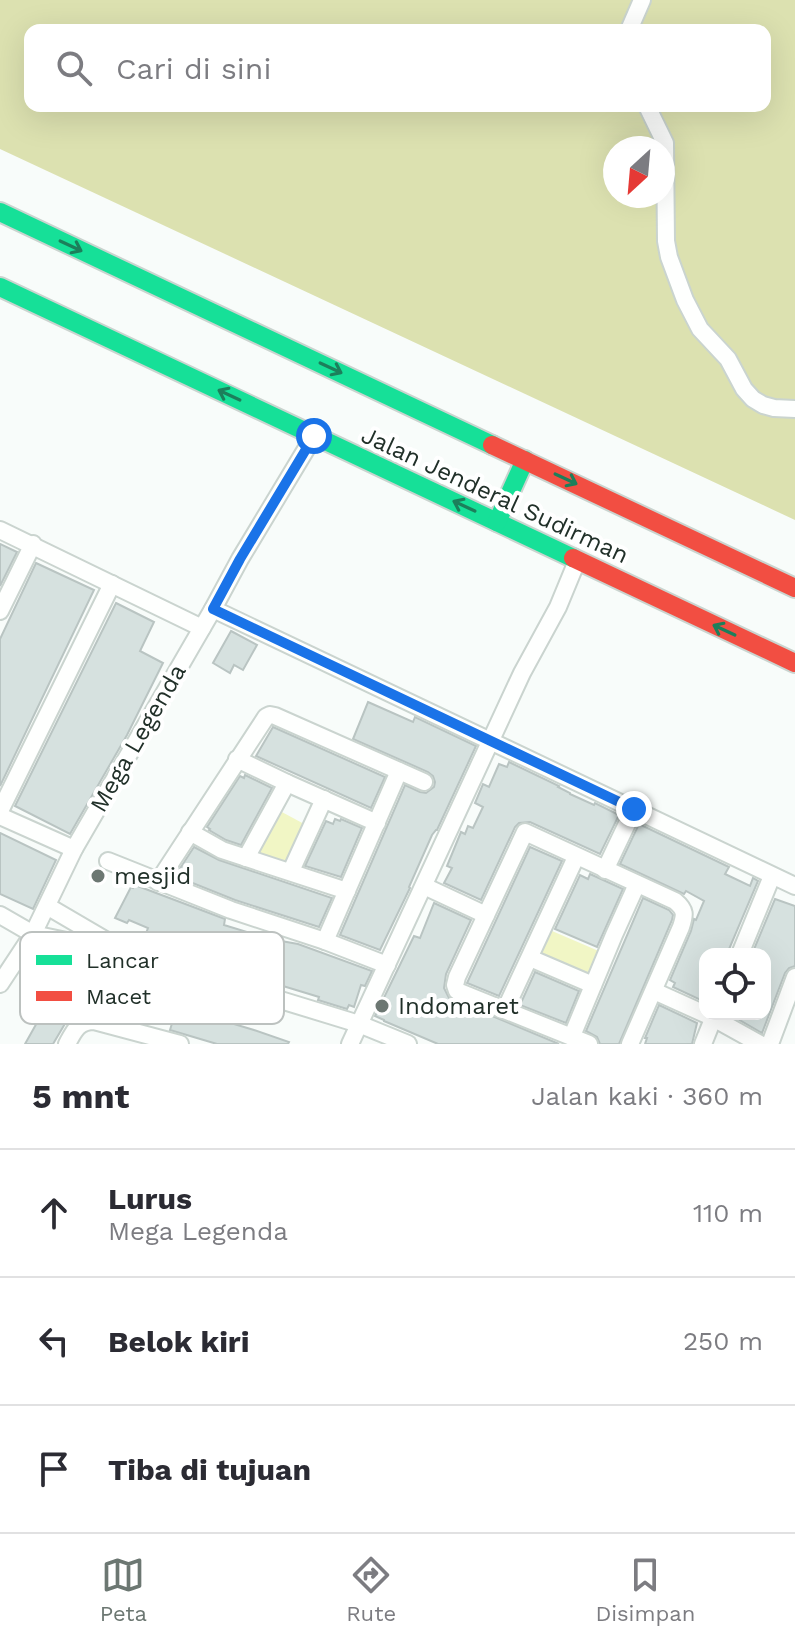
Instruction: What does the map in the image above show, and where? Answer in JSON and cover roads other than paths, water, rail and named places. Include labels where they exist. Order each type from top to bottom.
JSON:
[{"type":"highway","name":"Jalan Jenderal Sudirman","points":[[0,212],[795,588]]},
{"type":"highway","name":"Jalan Jenderal Sudirman","points":[[0,287],[795,663]]},
{"type":"highway","points":[[497,522],[525,460]]},
{"type":"street","points":[[632,24],[642,0]]},
{"type":"street","points":[[650,112],[665,143],[666,241],[678,285],[689,308],[700,329],[728,359],[753,399],[774,408],[795,409]]},
{"type":"street","name":"Mega Legenda","points":[[34,932],[74,849],[314,436]]},
{"type":"street","points":[[0,530],[202,628]]},
{"type":"street","points":[[0,611],[33,544]]},
{"type":"street","points":[[350,1044],[577,561]]},
{"type":"street","points":[[74,849],[0,813],[112,584]]},
{"type":"street","points":[[213,609],[795,886]]},
{"type":"street","points":[[158,882],[237,759],[270,715],[424,782]]},
{"type":"street","points":[[237,759],[377,823]]},
{"type":"street","points":[[325,941],[399,771]]},
{"type":"street","points":[[246,858],[287,783]]},
{"type":"street","points":[[291,871],[324,799]]},
{"type":"street","points":[[605,870],[634,809]]},
{"type":"street","points":[[190,832],[222,850],[347,891]]},
{"type":"street","points":[[589,1044],[464,996],[455,985],[525,832],[683,907],[685,915],[630,1044]]},
{"type":"street","points":[[505,1010],[576,857]]},
{"type":"street","points":[[108,861],[231,910],[387,965]]},
{"type":"street","points":[[742,948],[772,876]]},
{"type":"street","points":[[572,1036],[637,884]]},
{"type":"street","points":[[424,886],[486,915]]},
{"type":"street","points":[[47,906],[93,932]]},
{"type":"street","points":[[0,915],[30,932]]},
{"type":"street","name":"Mega Legenda","points":[[0,984],[20,954]]},
{"type":"street","points":[[530,958],[593,985]]},
{"type":"street","points":[[770,1044],[795,977]]},
{"type":"street","points":[[654,991],[699,1010]]},
{"type":"street","points":[[284,1001],[359,1024],[408,1044]]},
{"type":"street","points":[[703,1044],[709,1020]]},
{"type":"street","points":[[719,1020],[760,1044]]},
{"type":"street","points":[[67,1044],[75,1028],[81,1024]]},
{"type":"street","points":[[103,1024],[148,1040],[180,1044]]},
{"type":"place","name":"mesjid","points":[[98,876]]},
{"type":"place","name":"Indomaret","points":[[382,1006]]}]
